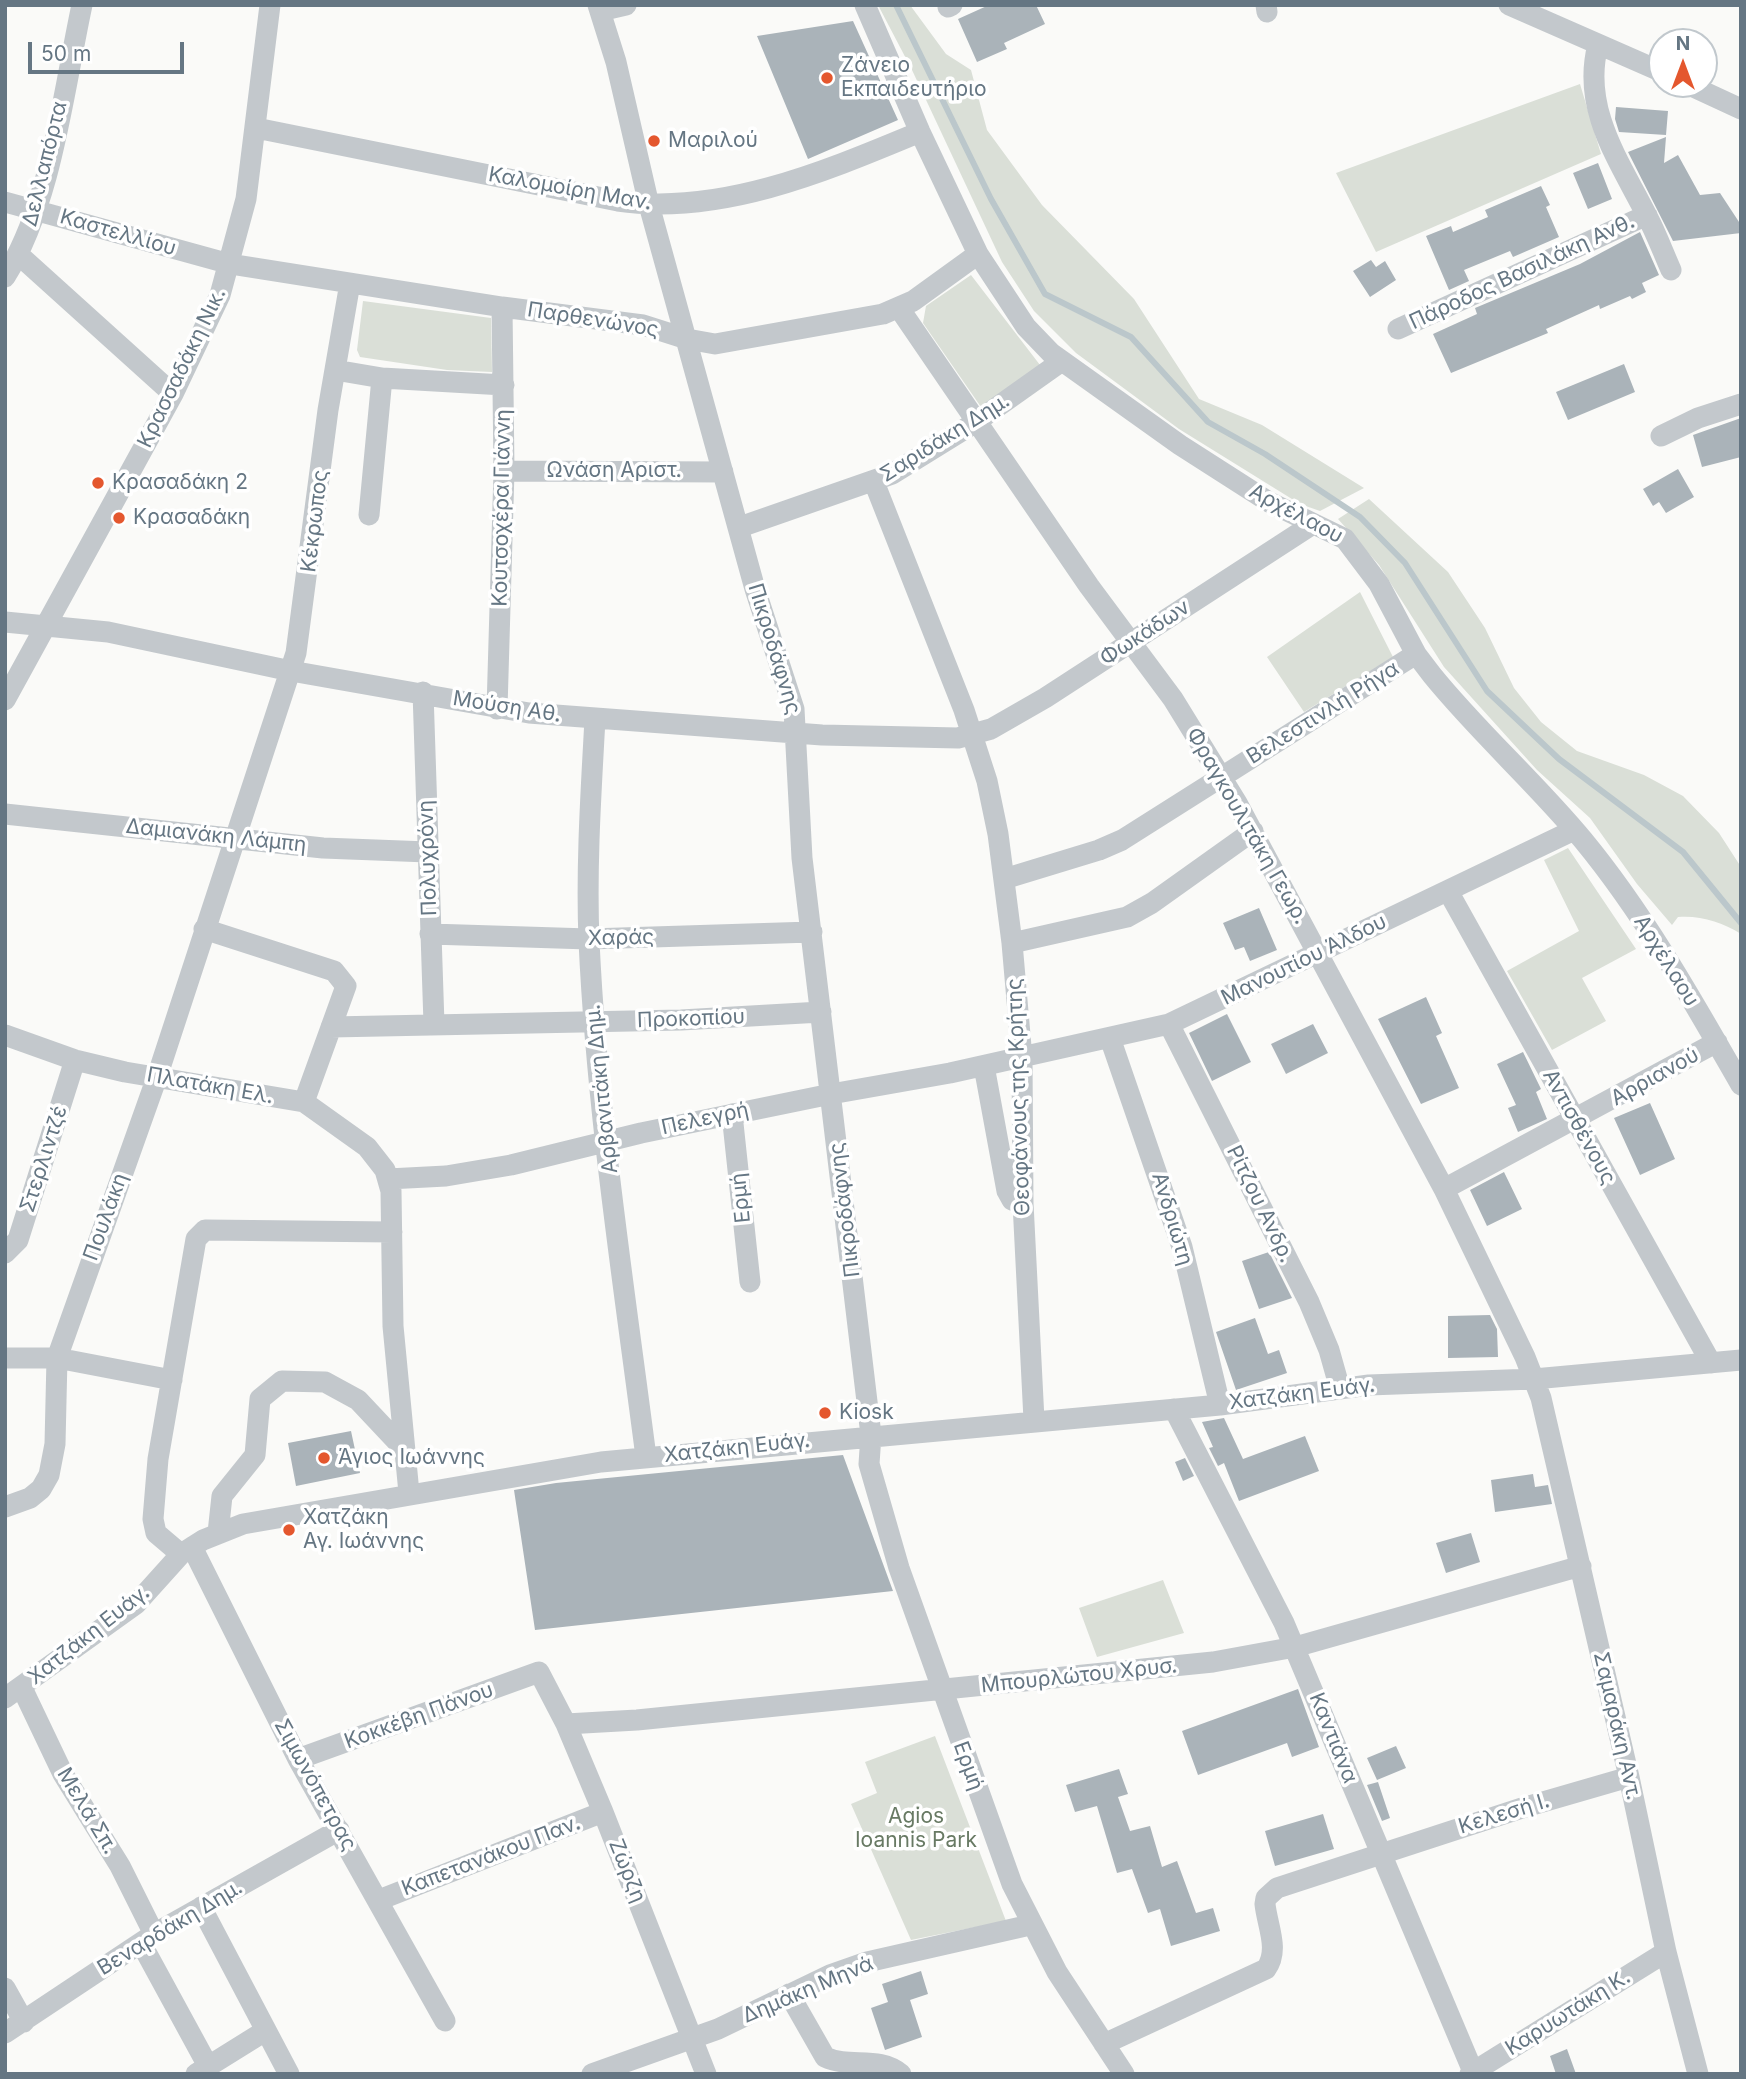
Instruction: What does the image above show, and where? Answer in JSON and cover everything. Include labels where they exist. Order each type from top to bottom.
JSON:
[{"type":"street","name":"Δελλαπόρτα","points":[[5,277],[19,255],[37,211],[82,5]]},
{"type":"street","name":"Κρασσαδάκη Νικ.","points":[[5,699],[173,394],[206,327],[230,264],[246,199],[270,5]]},
{"type":"street","points":[[599,8],[626,5]]},
{"type":"street","name":"Αρχέλαου","points":[[865,5],[920,132],[978,254],[1026,327],[1062,360],[1180,445],[1269,502],[1333,531],[1355,550],[1385,594],[1416,654],[1443,688],[1574,830],[1639,919],[1741,1085]]},
{"type":"street","points":[[1509,5],[1648,66]]},
{"type":"street","name":"Πικροδάφνης","points":[[599,8],[617,62],[649,205],[755,589],[791,695],[797,733],[799,812],[871,1435]]},
{"type":"street","points":[[1598,46],[1592,77],[1596,105],[1617,160],[1647,215],[1671,270]]},
{"type":"street","points":[[1717,98],[1741,109]]},
{"type":"street","name":"Καλομοίρη Μαν.","points":[[256,128],[649,205],[687,204],[757,189],[833,166],[920,132]]},
{"type":"street","name":"Καστελλίου","points":[[5,202],[230,264]]},
{"type":"street","name":"Πάροδος Βασιλάκη Ανθ.","points":[[1398,330],[1647,215]]},
{"type":"street","name":"Παρθενώνος","points":[[230,264],[502,307],[643,325],[687,339],[715,344],[841,324],[899,308],[978,254]]},
{"type":"street","points":[[19,255],[173,394]]},
{"type":"street","name":"Κέκρωπος","points":[[234,839],[291,671],[303,615],[335,370],[350,284]]},
{"type":"street","name":"Κουτσοχέρα Γιάννη","points":[[497,709],[504,471],[502,307]]},
{"type":"street","name":"Φραγκουλιτάκη Γεωρ.","points":[[899,308],[976,422],[1173,699],[1222,777],[1444,1189],[1534,1379]]},
{"type":"street","name":"Σαριδάκη Δημ.","points":[[740,527],[874,482],[976,422],[1062,360]]},
{"type":"street","points":[[335,370],[382,378],[505,385]]},
{"type":"street","points":[[369,515],[382,378]]},
{"type":"street","points":[[1661,436],[1741,404]]},
{"type":"street","name":"Ωνάση Αριστ.","points":[[504,471],[723,472]]},
{"type":"street","name":"Θεοφάνους της Κρήτης","points":[[874,482],[973,736],[991,795],[1012,943],[1022,1058],[1023,1203],[1034,1420]]},
{"type":"street","name":"Φωκάδων","points":[[973,736],[1018,714],[1313,524]]},
{"type":"street","name":"Μούση Αθ.","points":[[5,622],[108,632],[291,671],[423,692],[497,709],[595,719],[797,733],[940,739],[973,736]]},
{"type":"street","name":"Βελεστινλή Ρήγα","points":[[1004,879],[1109,846],[1416,654]]},
{"type":"street","name":"Πολυχρόνη","points":[[423,692],[434,1024]]},
{"type":"street","name":"Αρβανιτάκη Δημ.","points":[[595,719],[589,939],[594,1022],[606,1142],[646,1457]]},
{"type":"street","name":"Δαμιανάκη Λάμπη","points":[[5,814],[323,848],[428,852]]},
{"type":"street","name":"Μανουτίου Άλδου","points":[[1022,1058],[1169,1024],[1574,830]]},
{"type":"street","points":[[1012,943],[1126,917],[1152,903],[1253,831]]},
{"type":"street","name":"Πουλάκη","points":[[5,1507],[30,1498],[41,1489],[49,1475],[55,1444],[57,1357],[157,1077],[234,839]]},
{"type":"street","name":"Αντισθένους","points":[[1448,891],[1711,1363]]},
{"type":"street","points":[[204,929],[334,971],[346,986],[304,1102]]},
{"type":"street","name":"Χαράς","points":[[430,934],[589,939],[812,932]]},
{"type":"street","name":"Προκοπίου","points":[[331,1027],[594,1022],[821,1012]]},
{"type":"street","name":"Ρίτζου Ανδρ.","points":[[1169,1024],[1309,1302],[1329,1350],[1340,1389]]},
{"type":"street","name":"Πλατάκη Ελ.","points":[[5,1035],[75,1060],[304,1102],[367,1147],[388,1179]]},
{"type":"street","name":"Ανδριώτη","points":[[1110,1038],[1182,1247],[1220,1405]]},
{"type":"street","name":"Αρριανού","points":[[1444,1189],[1575,1121],[1717,1042]]},
{"type":"street","name":"Πελεγρή","points":[[388,1179],[467,1173],[732,1114],[1022,1058]]},
{"type":"street","name":"Στερλιντζέ","points":[[5,1254],[18,1240],[75,1060]]},
{"type":"street","points":[[984,1066],[1007,1191],[1012,1200],[1023,1203]]},
{"type":"street","name":"Ερμή","points":[[732,1114],[750,1282]]},
{"type":"street","points":[[388,1179],[393,1232],[391,1297],[409,1493]]},
{"type":"street","name":"Σιμωνόπετρας","points":[[393,1232],[205,1230],[196,1239],[158,1459],[153,1519],[156,1533],[176,1550],[185,1552],[445,2021]]},
{"type":"street","points":[[5,1358],[57,1357],[173,1380]]},
{"type":"street","name":"Χατζάκη Ευάγ.","points":[[13,1693],[136,1604],[185,1552],[218,1533],[243,1524],[569,1466],[646,1457],[1220,1405],[1413,1382],[1534,1379],[1741,1360]]},
{"type":"street","name":"Σαμαράκη Αντ.","points":[[1534,1379],[1581,1566],[1666,1952],[1698,2074]]},
{"type":"street","points":[[218,1533],[222,1496],[255,1455],[260,1399],[282,1381],[325,1382],[358,1401],[405,1450]]},
{"type":"street","name":"Καντιάνα","points":[[1174,1409],[1266,1584],[1295,1647],[1473,2073]]},
{"type":"street","name":"Ερμή","points":[[871,1435],[869,1464],[876,1490],[940,1689],[999,1851],[1030,1925],[1124,2074]]},
{"type":"street","name":"Μπουρλώτου Χρυσ.","points":[[566,1724],[637,1720],[1182,1666],[1295,1647],[1581,1566]]},
{"type":"street","name":"Κοκκέβη Πάνου","points":[[298,1759],[539,1672]]},
{"type":"street","name":"Ζώρζη","points":[[539,1672],[566,1724],[603,1812],[706,2074]]},
{"type":"street","name":"Μελά Σπ.","points":[[13,1693],[120,1866],[202,2070]]},
{"type":"street","name":"Κελεσή Ι.","points":[[1104,2044],[1263,1972],[1272,1955],[1265,1904],[1271,1892],[1300,1878],[1629,1777]]},
{"type":"street","name":"Καπετανάκου Παν.","points":[[379,1900],[603,1812]]},
{"type":"street","name":"Βεναρδάκη Δημ.","points":[[5,2033],[147,1938],[340,1830]]},
{"type":"street","points":[[201,1907],[289,2074]]},
{"type":"street","name":"Δημάκη Μηνά","points":[[592,2074],[694,2039],[789,1994],[867,1962],[1030,1925]]},
{"type":"street","name":"Καρυωτάκη Κ.","points":[[1473,2073],[1666,1952]]},
{"type":"street","points":[[5,1988],[24,2022]]},
{"type":"street","points":[[789,1994],[825,2057],[837,2061],[882,2063],[901,2074]]},
{"type":"street","points":[[202,2070],[265,2031]]},
{"type":"green space","points":[[878,5],[910,5],[946,54],[971,70],[987,130],[1042,205],[1134,299],[1199,399],[1262,425],[1364,488],[1320,511],[1300,504],[1179,429],[1076,353],[1034,311],[1002,262],[912,70]]},
{"type":"green space","points":[[1580,84],[1601,154],[1376,252],[1336,173]]},
{"type":"green space","points":[[971,275],[1040,365],[981,407],[923,323],[926,306]]},
{"type":"green space","points":[[363,301],[491,318],[492,372],[447,370],[360,357],[357,350]]},
{"type":"green space","points":[[1369,499],[1448,572],[1485,628],[1514,688],[1541,722],[1577,751],[1644,775],[1683,796],[1719,833],[1741,867],[1741,934],[1702,918],[1678,917],[1672,925],[1637,884],[1590,818],[1537,770],[1444,667],[1379,565],[1338,519]]},
{"type":"green space","points":[[1360,592],[1393,657],[1304,712],[1267,657]]},
{"type":"green space","points":[[1568,848],[1636,949],[1582,978],[1606,1021],[1552,1050],[1507,971],[1579,931],[1544,860]]},
{"type":"green space","points":[[1163,1580],[1184,1633],[1097,1657],[1079,1608]]},
{"type":"green space","name":"Agios Ioannis Park","points":[[935,1736],[1006,1921],[911,1940],[851,1804],[877,1793],[865,1762]]},
{"type":"building","points":[[989,5],[1036,5],[1045,24],[1004,43],[1007,49],[977,62],[958,19]]},
{"type":"building","name":"Ζάνειο Εκπαιδευτήριο","points":[[853,21],[898,120],[808,159],[757,36]]},
{"type":"building","points":[[1616,107],[1668,111],[1666,135],[1619,132],[1615,119]]},
{"type":"building","points":[[1666,137],[1664,163],[1678,155],[1700,195],[1720,193],[1741,225],[1741,233],[1673,241],[1628,152]]},
{"type":"building","points":[[1598,163],[1612,199],[1588,209],[1573,173]]},
{"type":"building","points":[[1541,186],[1550,205],[1546,207],[1559,237],[1513,257],[1510,251],[1464,270],[1469,281],[1449,290],[1426,236],[1451,226],[1453,232],[1488,217],[1485,210]]},
{"type":"building","points":[[1640,232],[1659,275],[1642,283],[1646,292],[1600,309],[1599,305],[1546,329],[1548,333],[1451,373],[1433,334],[1477,314],[1475,308],[1580,264]]},
{"type":"building","points":[[1371,260],[1376,267],[1385,261],[1396,280],[1370,297],[1353,271]]},
{"type":"building","points":[[1624,364],[1635,392],[1568,420],[1556,392]]},
{"type":"building","points":[[1741,418],[1741,457],[1702,467],[1693,435]]},
{"type":"building","points":[[1678,469],[1694,497],[1666,513],[1659,502],[1653,506],[1643,489]]},
{"type":"building","points":[[1259,908],[1277,950],[1250,961],[1244,947],[1235,950],[1223,923]]},
{"type":"building","points":[[1426,997],[1442,1033],[1436,1036],[1459,1088],[1421,1104],[1378,1019]]},
{"type":"building","points":[[1227,1014],[1251,1062],[1212,1081],[1189,1033]]},
{"type":"building","points":[[1313,1024],[1328,1053],[1286,1074],[1271,1044]]},
{"type":"building","points":[[1523,1052],[1541,1089],[1536,1092],[1547,1119],[1518,1132],[1508,1108],[1516,1105],[1497,1064]]},
{"type":"building","points":[[1650,1103],[1675,1159],[1640,1175],[1614,1118]]},
{"type":"building","points":[[1504,1172],[1522,1209],[1487,1226],[1470,1190]]},
{"type":"building","points":[[1269,1252],[1292,1298],[1259,1309],[1242,1261]]},
{"type":"building","points":[[1490,1315],[1497,1329],[1498,1357],[1448,1358],[1448,1316]]},
{"type":"building","points":[[1255,1318],[1268,1354],[1279,1350],[1287,1373],[1236,1390],[1216,1332]]},
{"type":"building","points":[[1224,1418],[1243,1459],[1305,1436],[1319,1471],[1239,1501],[1224,1463],[1218,1466],[1209,1448],[1213,1447],[1202,1422]]},
{"type":"building","name":"Άγιος Ιωάννης","points":[[351,1431],[360,1473],[296,1486],[288,1443]]},
{"type":"building","points":[[843,1455],[893,1591],[535,1630],[514,1490],[556,1483]]},
{"type":"building","points":[[1185,1458],[1194,1476],[1183,1481],[1175,1462]]},
{"type":"building","points":[[1533,1474],[1535,1487],[1548,1485],[1552,1504],[1495,1512],[1491,1480]]},
{"type":"building","points":[[1471,1533],[1480,1562],[1446,1573],[1436,1543]]},
{"type":"building","points":[[1298,1689],[1319,1747],[1292,1757],[1287,1743],[1198,1775],[1182,1731]]},
{"type":"building","points":[[1396,1746],[1406,1768],[1377,1780],[1367,1758]]},
{"type":"building","points":[[1119,1769],[1128,1794],[1118,1797],[1130,1831],[1150,1826],[1162,1867],[1177,1861],[1196,1913],[1213,1908],[1220,1931],[1171,1946],[1160,1909],[1148,1913],[1132,1869],[1117,1873],[1097,1806],[1075,1812],[1066,1785]]},
{"type":"building","points":[[1378,1782],[1390,1818],[1382,1821],[1367,1785]]},
{"type":"building","points":[[1323,1814],[1334,1849],[1275,1866],[1265,1831]]},
{"type":"building","points":[[921,1971],[928,1994],[910,2000],[922,2037],[885,2050],[871,2008],[888,2002],[882,1984]]},
{"type":"building","points":[[1567,2049],[1576,2074],[1556,2074],[1550,2056]]},
{"type":"waterway","points":[[896,5],[991,199],[1045,294],[1131,337],[1208,422],[1265,454],[1360,517],[1405,563],[1487,691],[1559,759],[1683,852],[1741,923]]},
{"type":"place","name":"Ζάνειο Εκπαιδευτήριο","points":[[827,78]]},
{"type":"place","name":"Μαριλού","points":[[654,141]]},
{"type":"place","name":"Κρασαδάκη 2","points":[[98,483]]},
{"type":"place","name":"Κρασαδάκη","points":[[119,518]]},
{"type":"place","name":"Kiosk","points":[[825,1413]]},
{"type":"place","name":"Άγιος Ιωάννης","points":[[324,1458]]},
{"type":"place","name":"Χατζάκη Αγ. Ιωάννης","points":[[289,1530]]}]
